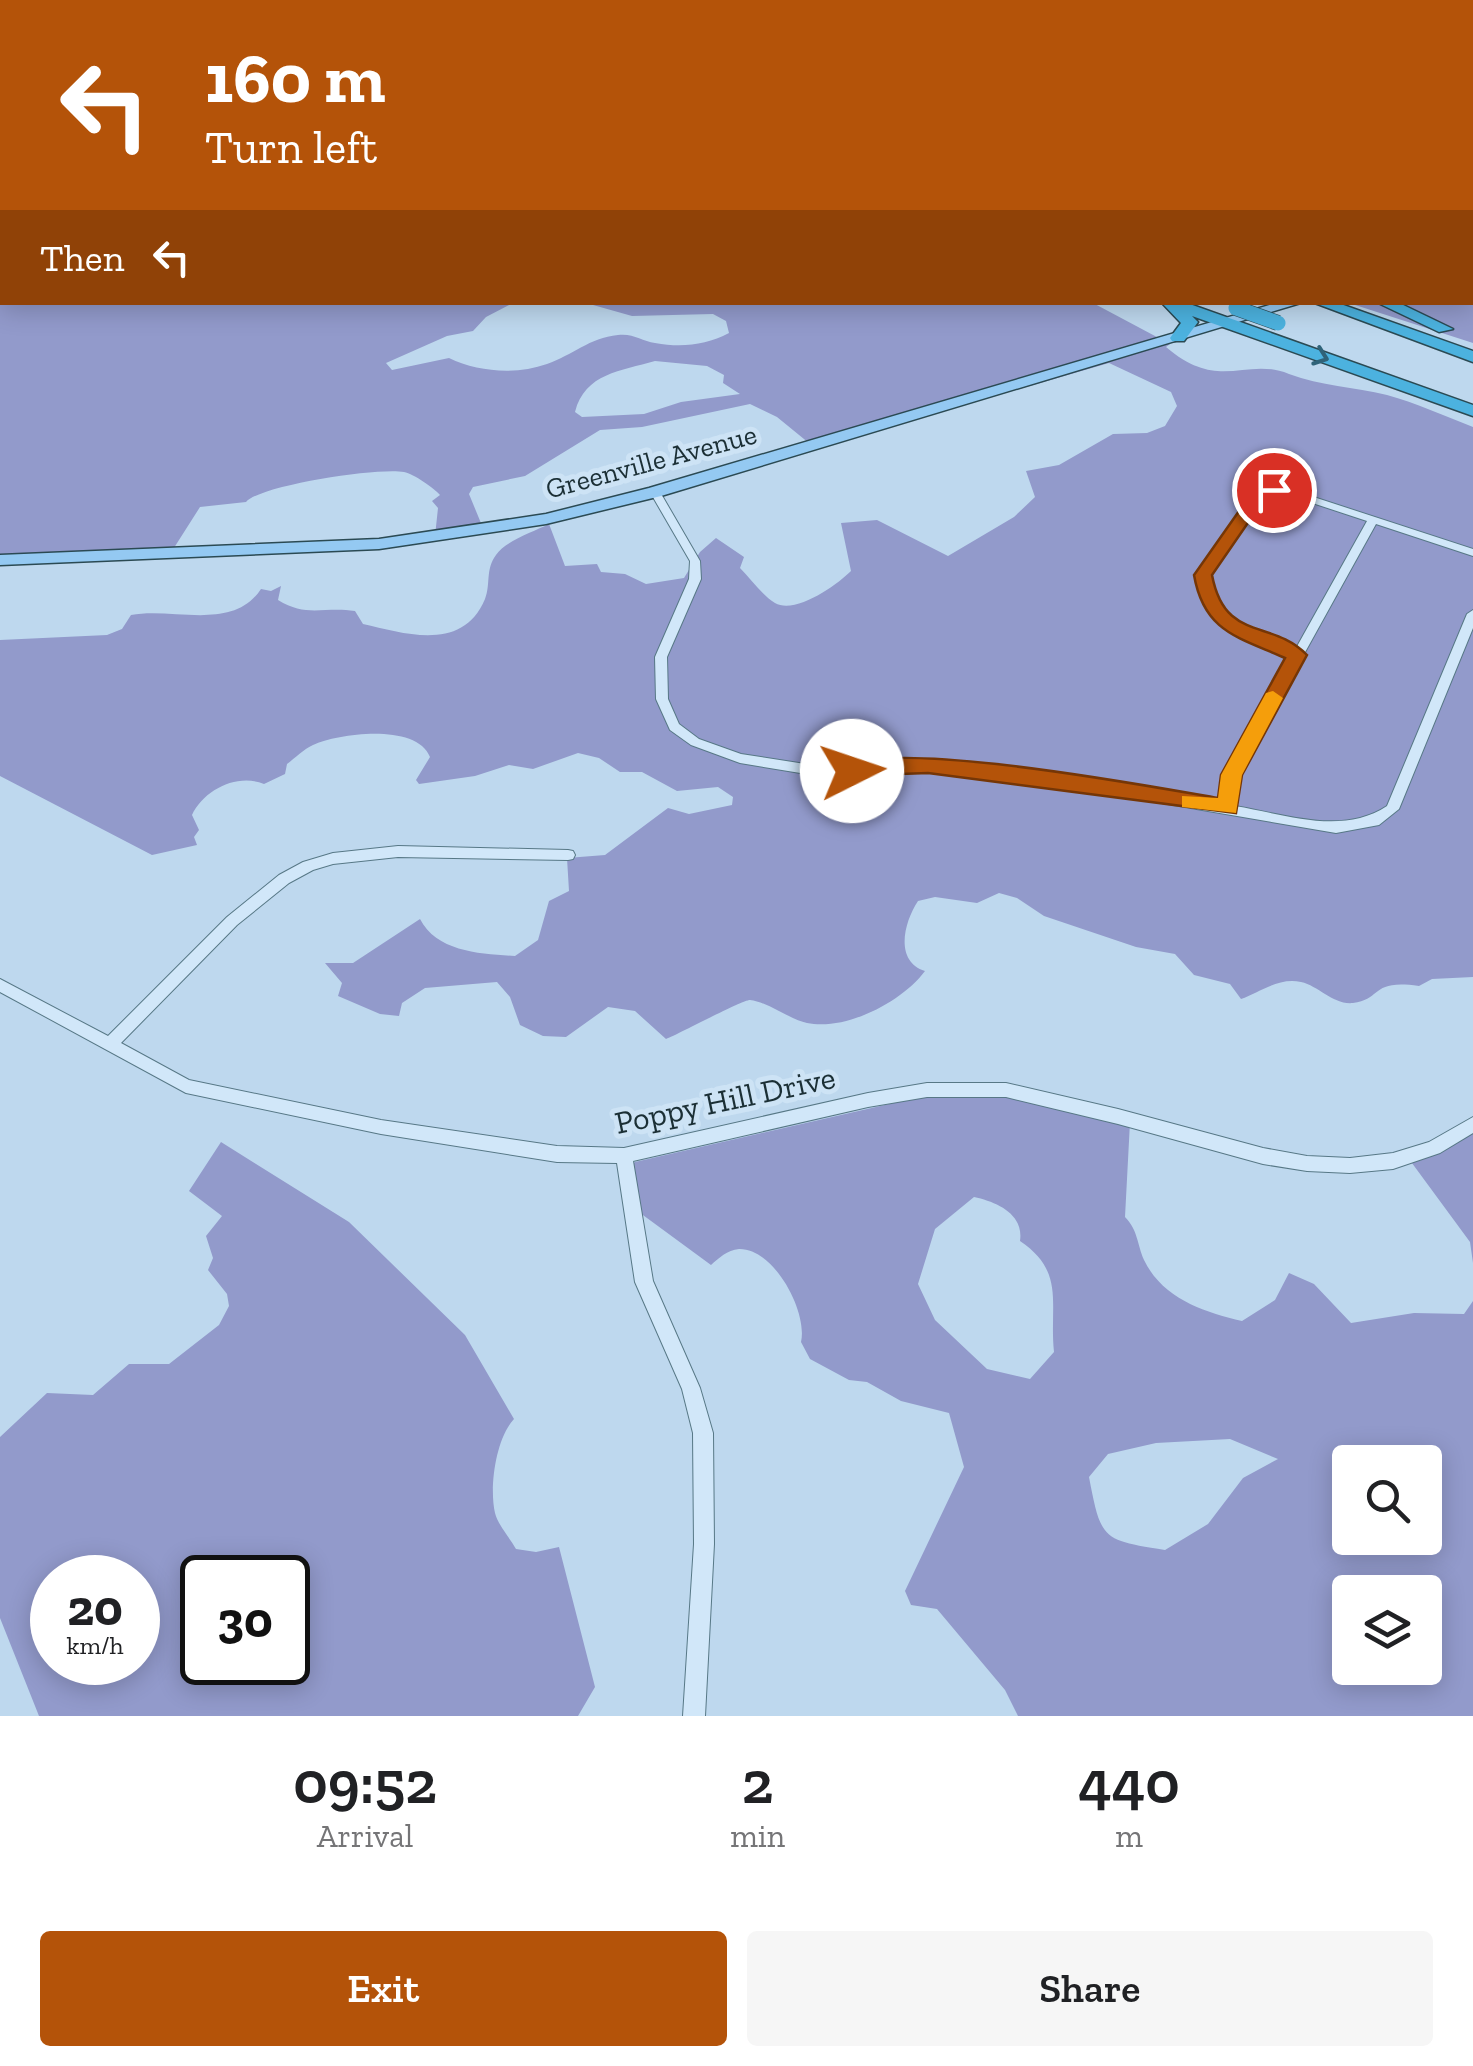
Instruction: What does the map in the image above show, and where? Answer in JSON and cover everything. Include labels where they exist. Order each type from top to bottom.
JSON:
[{"type":"highway","points":[[1165,305],[1189,319],[1190,329],[1178,338]]},
{"type":"highway","points":[[1182,305],[1278,323],[1473,395]]},
{"type":"highway","points":[[1221,305],[1232,316],[1473,411]]},
{"type":"highway","points":[[1328,305],[1473,357]]},
{"type":"highway","points":[[1379,305],[1473,338]]},
{"type":"highway","points":[[1390,305],[1445,328]]},
{"type":"main road","name":"Greenville Avenue","points":[[0,560],[379,544],[546,519],[655,492],[1178,338],[1232,316],[1283,305]]},
{"type":"street","points":[[1297,655],[1228,626],[1208,601],[1203,575],[1264,493],[1286,491],[1473,553]]},
{"type":"street","points":[[655,492],[696,561],[695,579],[661,657],[662,699],[674,727],[694,742],[740,758],[830,773],[928,765],[1016,773],[1336,828],[1374,822],[1392,808],[1473,614]]},
{"type":"street","points":[[1228,808],[1231,775],[1374,519]]},
{"type":"street","points":[[109,1045],[268,890],[312,864],[384,852],[568,854]]},
{"type":"street","name":"Poppy Hill Drive","points":[[0,985],[186,1086],[300,1112],[491,1147],[624,1156],[868,1100],[972,1087],[1006,1090],[1256,1154],[1344,1168],[1425,1154],[1473,1124]]},
{"type":"street","points":[[624,1156],[644,1282],[691,1388],[704,1433],[704,1544],[694,1716]]},
{"type":"shaded area","points":[[0,305],[509,305],[486,317],[473,331],[447,336],[386,363],[392,370],[449,358],[485,369],[510,371],[547,364],[590,343],[618,335],[684,345],[729,333],[726,321],[713,314],[632,316],[593,305],[1097,305],[1170,344],[1166,347],[1202,368],[1273,370],[1387,395],[1473,427],[1473,977],[1432,979],[1419,986],[1392,985],[1353,1003],[1293,981],[1241,999],[1230,984],[1194,975],[1175,954],[1136,947],[1044,916],[1017,898],[999,893],[977,903],[935,897],[918,901],[906,930],[905,950],[915,966],[925,971],[888,1003],[839,1023],[807,1023],[750,1000],[666,1039],[635,1011],[608,1007],[566,1037],[543,1036],[520,1025],[510,997],[497,982],[425,988],[402,1003],[399,1016],[380,1014],[338,996],[342,983],[325,963],[353,963],[420,919],[449,945],[515,956],[538,940],[549,901],[569,891],[567,858],[605,855],[668,808],[689,814],[732,805],[733,797],[718,787],[677,791],[642,772],[620,772],[599,758],[578,753],[533,769],[509,765],[475,776],[419,784],[416,780],[430,757],[422,746],[394,735],[358,735],[310,747],[287,764],[285,774],[264,784],[233,782],[213,791],[192,815],[199,830],[194,837],[197,845],[152,855],[0,776],[0,640],[107,635],[122,629],[131,615],[147,613],[219,614],[249,602],[261,589],[271,591],[281,586],[278,600],[298,609],[355,611],[363,624],[397,632],[448,633],[475,616],[485,599],[490,566],[500,550],[549,524],[565,566],[597,564],[601,572],[625,574],[646,584],[684,578],[700,552],[716,538],[744,557],[740,568],[766,596],[783,606],[793,605],[826,590],[851,571],[841,523],[877,520],[948,556],[1014,517],[1035,497],[1026,471],[1059,465],[1113,434],[1147,433],[1165,426],[1177,406],[1171,392],[1109,363],[815,448],[777,417],[750,404],[642,427],[600,430],[525,476],[473,487],[469,494],[483,528],[435,536],[438,508],[432,501],[440,495],[404,472],[371,472],[296,484],[273,489],[246,502],[200,507],[172,551],[0,559]],"holes":[[[655,361],[707,366],[724,375],[723,383],[740,394],[681,402],[644,414],[582,417],[575,412],[580,399],[596,381]]]},
{"type":"shaded area","points":[[1355,305],[1473,305],[1473,343]]},
{"type":"shaded area","points":[[933,1094],[1013,1095],[1130,1122],[1125,1217],[1152,1273],[1173,1294],[1199,1308],[1242,1321],[1275,1300],[1289,1273],[1314,1284],[1351,1323],[1414,1313],[1464,1314],[1473,1301],[1473,1716],[1018,1716],[1005,1690],[937,1609],[911,1605],[905,1591],[964,1467],[949,1413],[901,1401],[867,1382],[849,1380],[810,1359],[801,1342],[802,1329],[794,1299],[776,1270],[752,1251],[739,1249],[711,1265],[632,1207],[629,1167],[635,1162]],"holes":[[[974,1197],[1000,1206],[1013,1217],[1018,1223],[1020,1241],[1034,1253],[1050,1277],[1054,1352],[1030,1379],[987,1369],[935,1320],[918,1284],[935,1229]],[[1230,1439],[1278,1459],[1243,1478],[1208,1524],[1165,1550],[1116,1539],[1102,1525],[1089,1477],[1108,1454],[1156,1443]]]},
{"type":"shaded area","points":[[1473,1119],[1473,1263],[1470,1242],[1409,1159]]},
{"type":"shaded area","points":[[221,1142],[349,1222],[465,1335],[514,1419],[496,1463],[493,1502],[497,1518],[516,1549],[536,1552],[559,1547],[595,1687],[578,1716],[39,1716],[0,1618],[0,1437],[47,1393],[93,1395],[129,1364],[169,1364],[219,1325],[229,1306],[227,1294],[208,1270],[213,1258],[206,1236],[222,1216],[189,1191]]},
{"type":"slow traffic","points":[[1190,802],[1228,808],[1231,775],[1273,698]]},
{"type":"route","points":[[852,771],[928,765],[1016,773],[1228,808],[1231,775],[1297,655],[1228,626],[1208,601],[1203,575],[1257,498],[1274,490]]}]
